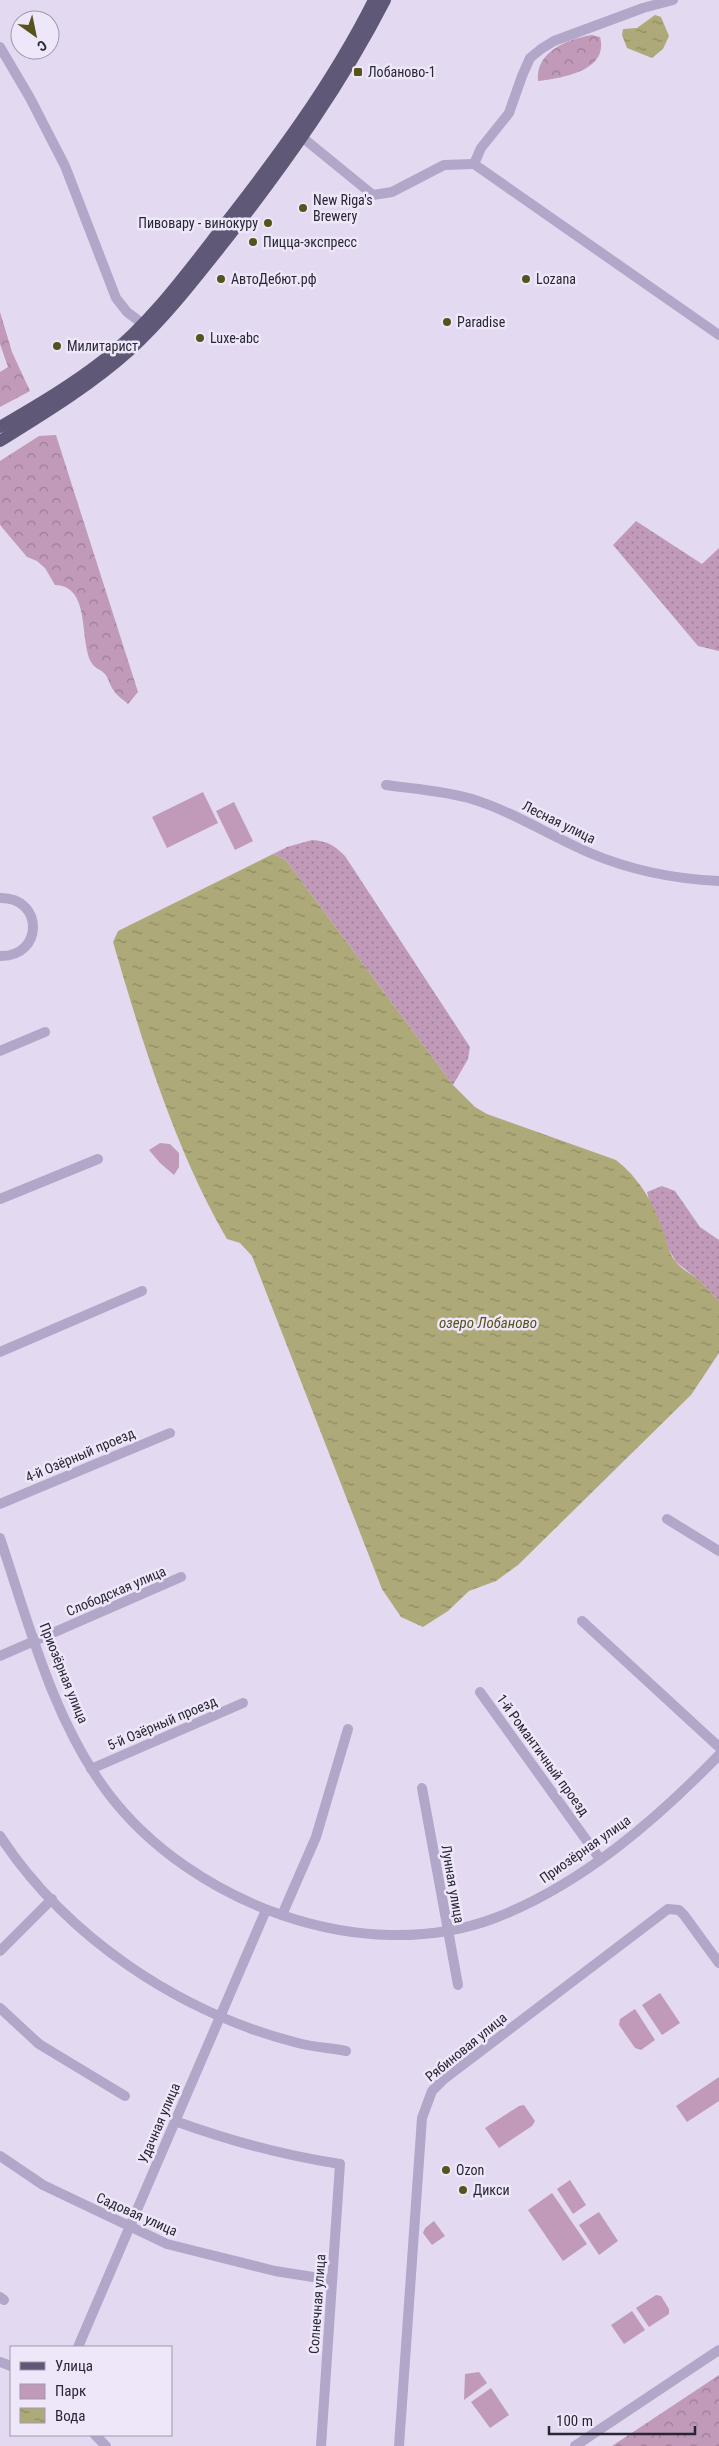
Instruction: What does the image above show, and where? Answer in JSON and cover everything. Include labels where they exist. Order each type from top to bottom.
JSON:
[{"type":"main road","points":[[299,134],[374,0]]},
{"type":"main road","points":[[0,441],[83,386],[130,349],[146,327],[204,268],[350,63],[385,0]]},
{"type":"main road","points":[[0,428],[85,374],[146,327]]},
{"type":"street","points":[[474,164],[481,148],[510,113],[530,58],[540,49],[554,41],[642,8],[673,0]]},
{"type":"street","points":[[0,47],[65,166],[116,298],[127,312],[146,327]]},
{"type":"street","points":[[299,134],[373,195],[392,192],[444,165],[474,164],[719,335]]},
{"type":"street","name":"Лесная улица","points":[[386,785],[427,790],[472,799],[513,814],[589,852],[621,865],[693,880],[719,881]]},
{"type":"street","points":[[0,898],[12,899],[23,904],[30,914],[34,928],[26,947],[14,955],[0,956]]},
{"type":"street","points":[[0,1051],[45,1032]]},
{"type":"street","points":[[0,1199],[98,1159]]},
{"type":"street","points":[[0,1352],[142,1291]]},
{"type":"street","name":"4-й Озёрный проезд","points":[[0,1504],[170,1432]]},
{"type":"street","points":[[667,1519],[719,1551]]},
{"type":"street","name":"Приозёрная улица","points":[[0,1538],[34,1641],[61,1710],[91,1769],[121,1809],[164,1850],[213,1884],[266,1910],[282,1915],[347,1931],[388,1934],[447,1930],[494,1918],[548,1894],[600,1859],[654,1816],[719,1755]]},
{"type":"street","name":"Слободская улица","points":[[0,1656],[182,1578]]},
{"type":"street","points":[[582,1621],[719,1747]]},
{"type":"street","name":"1-й Романтичный проезд","points":[[480,1692],[600,1859]]},
{"type":"street","name":"5-й Озёрный проезд","points":[[91,1769],[243,1703]]},
{"type":"street","points":[[282,1915],[316,1837],[348,1729]]},
{"type":"street","name":"Лунная улица","points":[[422,1788],[458,1985]]},
{"type":"street","points":[[0,1836],[35,1883],[52,1900],[114,1955],[160,1986],[219,2017],[300,2044],[346,2051]]},
{"type":"street","points":[[0,1951],[52,1900]]},
{"type":"street","name":"Рябиновая улица","points":[[399,2446],[422,2118],[432,2091],[444,2079],[668,1909],[679,1910],[684,1915],[719,1963]]},
{"type":"street","name":"Удачная улица","points":[[78,2346],[266,1910]]},
{"type":"street","points":[[0,2008],[39,2044],[125,2096]]},
{"type":"street","name":"Солнечная улица","points":[[175,2121],[228,2140],[285,2156],[340,2164],[322,2446]]},
{"type":"street","name":"Садовая улица","points":[[0,2156],[43,2185],[129,2228],[167,2244],[275,2271],[332,2280]]},
{"type":"street","points":[[575,2446],[719,2350]]},
{"type":"street","points":[[96,2436],[106,2446]]},
{"type":"green space","points":[[592,35],[600,37],[601,49],[591,65],[571,75],[538,81],[538,71],[542,62],[554,49],[573,40]]},
{"type":"green space","points":[[0,312],[12,352],[30,391],[0,407],[0,372],[8,367],[0,344]]},
{"type":"green space","points":[[56,435],[138,692],[128,704],[115,693],[105,674],[91,662],[87,652],[79,603],[74,594],[66,588],[55,585],[45,568],[37,561],[27,557],[0,525],[0,461],[39,436]]},
{"type":"green space","points":[[636,521],[702,564],[719,548],[719,651],[698,646],[613,545]]},
{"type":"green space","points":[[203,792],[218,823],[167,848],[152,817]]},
{"type":"green space","points":[[234,802],[253,841],[235,850],[216,811]]},
{"type":"green space","points":[[312,840],[330,844],[345,856],[470,1047],[468,1059],[453,1085],[285,859],[273,854],[287,847]]},
{"type":"green space","points":[[160,1143],[170,1144],[179,1153],[179,1167],[174,1175],[149,1150]]},
{"type":"green space","points":[[662,1186],[675,1191],[700,1227],[719,1240],[719,1301],[701,1282],[676,1262],[668,1248],[659,1220],[651,1207],[647,1192]]},
{"type":"green space","points":[[660,1993],[680,2023],[662,2035],[642,2005]]},
{"type":"green space","points":[[635,2009],[655,2040],[641,2050],[635,2048],[619,2025],[620,2019]]},
{"type":"green space","points":[[719,2077],[719,2101],[687,2122],[676,2106]]},
{"type":"green space","points":[[524,2105],[535,2121],[532,2126],[499,2148],[485,2128],[519,2106]]},
{"type":"green space","points":[[570,2180],[586,2205],[573,2214],[557,2189]]},
{"type":"green space","points":[[552,2193],[587,2244],[563,2261],[528,2210]]},
{"type":"green space","points":[[599,2212],[618,2241],[599,2255],[579,2225]]},
{"type":"green space","points":[[434,2221],[445,2236],[432,2245],[423,2233],[425,2228]]},
{"type":"green space","points":[[656,2295],[661,2296],[669,2309],[669,2314],[649,2327],[636,2308]]},
{"type":"green space","points":[[632,2311],[645,2330],[624,2344],[611,2325]]},
{"type":"green space","points":[[479,2372],[487,2383],[464,2400],[465,2374]]},
{"type":"green space","points":[[719,2375],[719,2446],[612,2446]]},
{"type":"green space","points":[[491,2388],[509,2415],[490,2428],[471,2402]]},
{"type":"water","points":[[655,15],[661,17],[669,36],[663,49],[652,58],[627,48],[622,35],[623,29],[637,28]]},
{"type":"water","name":"озеро Лобаново","points":[[273,854],[285,859],[453,1085],[475,1107],[487,1114],[616,1160],[632,1175],[650,1200],[673,1258],[681,1268],[700,1281],[719,1301],[719,1353],[691,1395],[518,1565],[496,1581],[469,1591],[448,1611],[423,1627],[401,1617],[382,1589],[252,1256],[240,1243],[227,1239],[191,1169],[161,1094],[113,942],[118,931]]},
{"type":"place","name":"Лобаново-1","points":[[358,72]]},
{"type":"place","name":"New Riga's Brewery","points":[[303,208]]},
{"type":"place","name":"Пивовару - винокуру","points":[[268,223]]},
{"type":"place","name":"Пицца-экспресс","points":[[253,242]]},
{"type":"place","name":"АвтоДебют.рф","points":[[221,279]]},
{"type":"place","name":"Lozana","points":[[526,279]]},
{"type":"place","name":"Paradise","points":[[447,322]]},
{"type":"place","name":"Luxe-abc","points":[[200,338]]},
{"type":"place","name":"Милитарист","points":[[57,346]]},
{"type":"place","name":"Ozon","points":[[446,2170]]},
{"type":"place","name":"Дикси","points":[[463,2190]]}]
